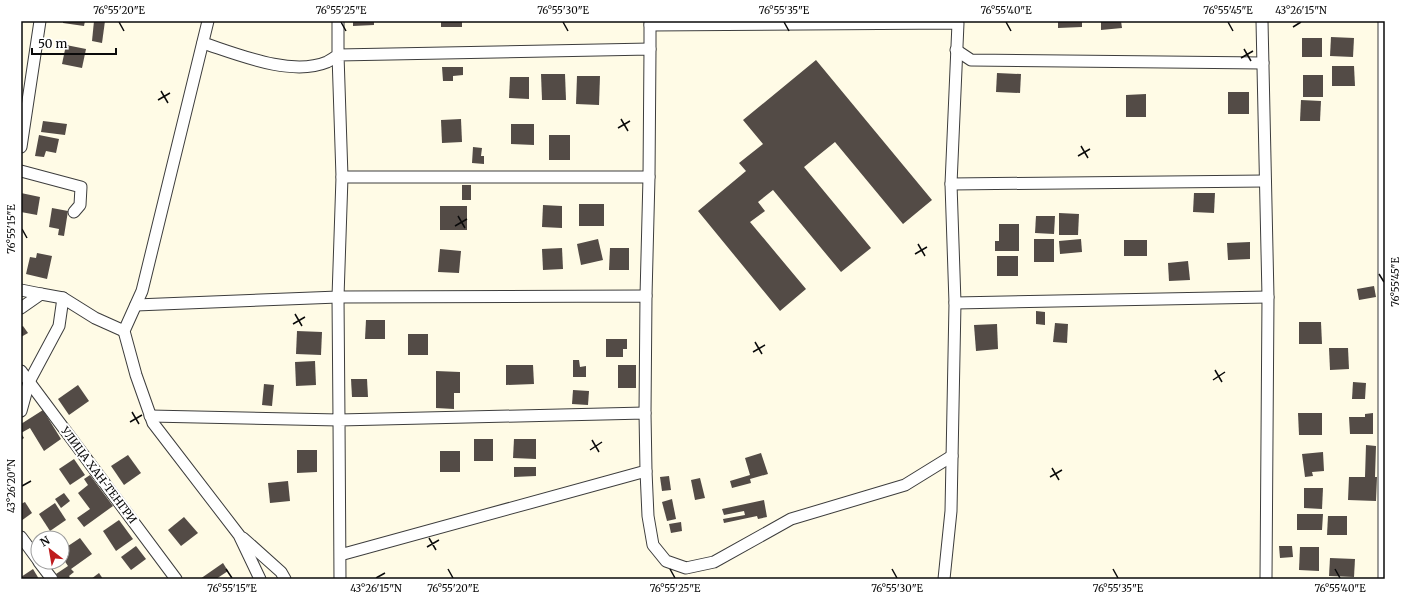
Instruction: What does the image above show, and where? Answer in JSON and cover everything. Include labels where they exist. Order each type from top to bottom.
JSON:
[{"type":"street","points":[[21,146],[40,21]]},
{"type":"street","points":[[208,21],[142,291],[124,331],[136,375],[153,423],[240,535],[281,572],[285,579]]},
{"type":"street","points":[[338,21],[342,177],[338,297],[340,579]]},
{"type":"street","points":[[1262,21],[1268,297],[1266,579]]},
{"type":"street","points":[[1384,21],[1384,579]]},
{"type":"street","points":[[944,579],[952,511],[955,303],[951,184],[958,22],[650,23],[645,413],[648,516],[653,545],[666,561],[686,568],[714,562],[791,519],[905,485],[952,456]]},
{"type":"street","points":[[203,43],[278,66],[305,66],[327,62],[338,56],[650,49]]},
{"type":"street","points":[[956,50],[971,60],[1263,63]]},
{"type":"street","points":[[21,171],[81,187],[80,205],[74,212]]},
{"type":"street","points":[[342,177],[649,177]]},
{"type":"street","points":[[951,184],[1265,181]]},
{"type":"street","points":[[21,290],[63,298],[94,318],[124,331]]},
{"type":"street","points":[[21,308],[41,294]]},
{"type":"street","points":[[136,305],[338,297],[646,296]]},
{"type":"street","points":[[955,303],[1268,297]]},
{"type":"street","points":[[21,411],[29,382],[59,326],[63,298]]},
{"type":"street","name":"УЛИЦА ХАН-ТЕНГРИ","points":[[21,371],[176,579]]},
{"type":"street","points":[[150,416],[338,420],[645,413]]},
{"type":"street","points":[[340,555],[646,471]]},
{"type":"street","points":[[240,535],[260,579]]},
{"type":"street","points":[[21,537],[30,549]]},
{"type":"street","points":[[46,570],[52,579]]},
{"type":"building","points":[[63,21],[85,21],[84,26],[63,23]]},
{"type":"building","points":[[94,21],[105,21],[102,43],[92,41]]},
{"type":"building","points":[[353,21],[374,21],[374,25],[353,26]]},
{"type":"building","points":[[441,21],[462,21],[462,27],[441,27]]},
{"type":"building","points":[[1058,21],[1082,21],[1082,27],[1058,28]]},
{"type":"building","points":[[1101,21],[1121,21],[1122,28],[1101,30]]},
{"type":"building","points":[[1331,37],[1354,38],[1353,57],[1330,56]]},
{"type":"building","points":[[1302,38],[1322,38],[1322,57],[1302,57]]},
{"type":"building","points":[[66,45],[86,49],[82,68],[62,64]]},
{"type":"building","points":[[816,60],[932,200],[903,224],[835,142],[804,167],[871,248],[841,272],[773,190],[758,202],[765,211],[750,222],[806,289],[780,311],[698,211],[746,171],[739,163],[763,144],[743,120]]},
{"type":"building","points":[[1332,66],[1354,66],[1355,86],[1332,86]]},
{"type":"building","points":[[442,67],[463,67],[463,75],[453,76],[453,81],[443,81]]},
{"type":"building","points":[[997,73],[1021,74],[1020,93],[996,92]]},
{"type":"building","points":[[541,74],[565,74],[566,100],[542,100]]},
{"type":"building","points":[[1303,75],[1323,75],[1323,97],[1303,97]]},
{"type":"building","points":[[577,76],[600,76],[599,105],[576,104]]},
{"type":"building","points":[[510,77],[529,77],[529,99],[509,98]]},
{"type":"building","points":[[1228,92],[1249,92],[1249,114],[1228,114]]},
{"type":"building","points":[[1146,94],[1146,117],[1126,117],[1126,95]]},
{"type":"building","points":[[1301,100],[1321,101],[1320,121],[1300,121]]},
{"type":"building","points":[[461,119],[462,142],[442,143],[441,120]]},
{"type":"building","points":[[43,121],[67,124],[65,135],[41,132]]},
{"type":"building","points":[[511,124],[534,124],[534,145],[511,144]]},
{"type":"building","points":[[39,135],[59,139],[56,153],[46,151],[44,157],[35,156]]},
{"type":"building","points":[[549,135],[570,135],[570,160],[549,160]]},
{"type":"building","points":[[473,147],[482,148],[481,156],[484,156],[484,164],[472,163]]},
{"type":"building","points":[[462,185],[471,185],[471,200],[462,200]]},
{"type":"building","points":[[21,193],[40,197],[37,215],[21,212]]},
{"type":"building","points":[[1194,193],[1215,193],[1214,213],[1193,212]]},
{"type":"building","points":[[579,204],[604,204],[604,226],[579,226]]},
{"type":"building","points":[[543,205],[562,206],[562,228],[542,227]]},
{"type":"building","points":[[440,206],[467,206],[467,230],[440,230]]},
{"type":"building","points":[[52,208],[68,211],[64,236],[58,235],[59,229],[49,227]]},
{"type":"building","points":[[1059,213],[1079,214],[1078,235],[1059,235]]},
{"type":"building","points":[[1036,216],[1055,216],[1054,234],[1035,233]]},
{"type":"building","points":[[999,224],[1019,224],[1019,251],[995,251],[995,241],[999,241]]},
{"type":"building","points":[[598,239],[603,260],[581,265],[577,244]]},
{"type":"building","points":[[1034,239],[1054,239],[1054,262],[1034,262]]},
{"type":"building","points":[[1081,239],[1082,252],[1060,254],[1059,241]]},
{"type":"building","points":[[1124,240],[1147,240],[1147,256],[1124,256]]},
{"type":"building","points":[[1250,242],[1250,259],[1228,260],[1227,243]]},
{"type":"building","points":[[562,248],[563,269],[543,270],[542,249]]},
{"type":"building","points":[[610,248],[629,248],[629,270],[609,270]]},
{"type":"building","points":[[440,249],[461,251],[459,273],[438,272]]},
{"type":"building","points":[[37,253],[52,256],[47,279],[26,274],[30,257],[36,258]]},
{"type":"building","points":[[997,256],[1018,256],[1018,276],[997,276]]},
{"type":"building","points":[[1188,261],[1190,280],[1169,281],[1168,263]]},
{"type":"building","points":[[1374,286],[1376,297],[1359,300],[1357,289]]},
{"type":"building","points":[[1036,311],[1045,312],[1045,325],[1036,324]]},
{"type":"building","points":[[366,320],[385,320],[385,339],[365,339]]},
{"type":"building","points":[[1299,322],[1321,322],[1322,344],[1299,344]]},
{"type":"building","points":[[1055,323],[1068,324],[1067,343],[1053,342]]},
{"type":"building","points":[[997,324],[998,349],[976,351],[974,325]]},
{"type":"building","points":[[23,326],[28,333],[21,337],[21,327]]},
{"type":"building","points":[[297,331],[322,332],[321,355],[296,354]]},
{"type":"building","points":[[408,334],[428,334],[428,355],[408,355]]},
{"type":"building","points":[[606,339],[627,339],[627,349],[623,349],[623,357],[606,357]]},
{"type":"building","points":[[1329,348],[1348,348],[1349,369],[1330,370]]},
{"type":"building","points":[[573,360],[579,360],[580,367],[586,366],[586,377],[573,377]]},
{"type":"building","points":[[315,361],[316,385],[296,386],[295,362]]},
{"type":"building","points":[[506,365],[533,365],[534,384],[506,385]]},
{"type":"building","points":[[618,365],[636,365],[636,388],[618,388]]},
{"type":"building","points":[[436,371],[460,372],[460,393],[454,393],[454,409],[436,408]]},
{"type":"building","points":[[351,379],[367,379],[368,397],[352,397]]},
{"type":"building","points":[[1353,382],[1366,383],[1365,399],[1352,399]]},
{"type":"building","points":[[264,384],[274,385],[272,406],[262,405]]},
{"type":"building","points":[[78,385],[89,401],[69,415],[58,399]]},
{"type":"building","points":[[573,390],[589,391],[588,405],[572,404]]},
{"type":"building","points":[[43,410],[61,439],[44,451],[30,428],[21,433],[21,424]]},
{"type":"building","points":[[1298,413],[1322,413],[1322,435],[1299,435]]},
{"type":"building","points":[[1373,413],[1373,434],[1350,434],[1349,417],[1365,417],[1365,414]]},
{"type":"building","points":[[21,433],[24,438],[21,440]]},
{"type":"building","points":[[474,439],[493,439],[493,461],[474,461]]},
{"type":"building","points":[[514,439],[536,439],[536,459],[513,458]]},
{"type":"building","points":[[1366,445],[1376,446],[1376,501],[1348,500],[1349,477],[1365,477]]},
{"type":"building","points":[[297,450],[317,450],[317,472],[297,473]]},
{"type":"building","points":[[440,451],[460,451],[460,472],[440,472]]},
{"type":"building","points":[[1323,452],[1324,471],[1312,472],[1313,476],[1305,477],[1302,454]]},
{"type":"building","points":[[761,453],[768,474],[750,479],[751,483],[732,488],[730,481],[750,475],[745,458]]},
{"type":"building","points":[[128,455],[141,473],[124,485],[111,466]]},
{"type":"building","points":[[74,459],[85,475],[70,485],[59,469]]},
{"type":"building","points":[[514,467],[536,467],[536,476],[514,477]]},
{"type":"building","points":[[90,475],[113,506],[84,527],[77,518],[90,509],[78,493],[88,485],[84,479]]},
{"type":"building","points":[[669,476],[671,490],[662,491],[660,477]]},
{"type":"building","points":[[700,478],[705,498],[695,500],[691,480]]},
{"type":"building","points":[[288,481],[290,501],[270,503],[268,483]]},
{"type":"building","points":[[1304,488],[1323,488],[1322,509],[1304,508]]},
{"type":"building","points":[[64,493],[70,501],[61,508],[55,499]]},
{"type":"building","points":[[672,499],[676,519],[667,521],[662,502]]},
{"type":"building","points":[[764,500],[767,517],[758,519],[757,516],[724,523],[723,519],[745,515],[744,511],[724,515],[722,509]]},
{"type":"building","points":[[25,502],[32,513],[21,521],[21,504]]},
{"type":"building","points":[[55,503],[66,520],[49,530],[39,514]]},
{"type":"building","points":[[1297,514],[1323,514],[1322,530],[1297,530]]},
{"type":"building","points":[[1328,516],[1347,516],[1347,535],[1327,535]]},
{"type":"building","points":[[184,517],[198,533],[181,546],[168,530]]},
{"type":"building","points":[[119,520],[133,539],[116,551],[103,531]]},
{"type":"building","points":[[681,522],[682,531],[671,533],[669,524]]},
{"type":"building","points":[[80,538],[92,554],[71,569],[74,572],[69,576],[71,579],[59,579],[56,574],[62,570],[70,570],[70,545]]},
{"type":"building","points":[[136,546],[146,559],[131,570],[121,557]]},
{"type":"building","points":[[1279,546],[1292,546],[1293,557],[1280,558]]},
{"type":"building","points":[[1300,547],[1319,547],[1319,571],[1299,570]]},
{"type":"building","points":[[1330,558],[1355,559],[1354,577],[1329,576]]},
{"type":"building","points":[[223,563],[228,571],[216,579],[200,579]]},
{"type":"building","points":[[34,570],[39,579],[21,579],[21,577]]},
{"type":"building","points":[[99,573],[103,579],[91,579]]}]
